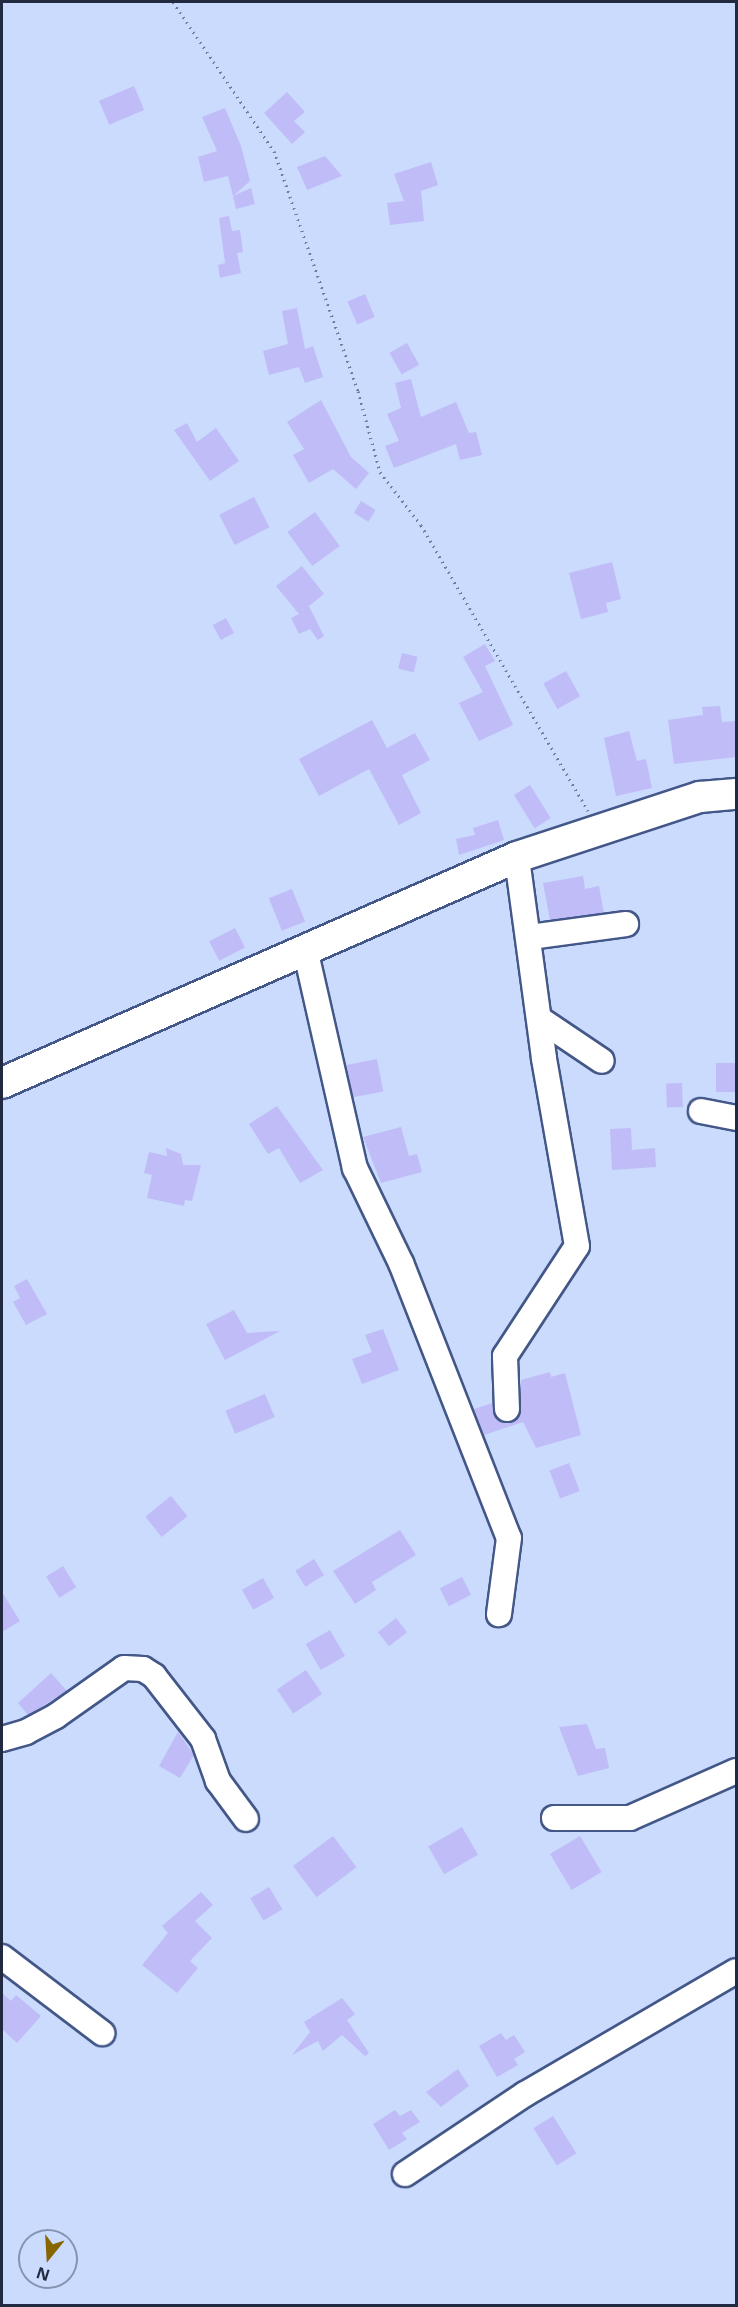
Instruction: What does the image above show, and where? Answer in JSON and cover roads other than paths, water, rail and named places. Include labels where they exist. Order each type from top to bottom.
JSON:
[{"type":"main road","points":[[2,1083],[306,953],[417,898],[517,857],[598,828],[700,797],[736,794]]},
{"type":"street","points":[[507,1409],[505,1356],[577,1246],[517,857]]},
{"type":"street","points":[[530,937],[626,924]]},
{"type":"street","points":[[306,953],[355,1168],[401,1263],[509,1538],[500,1614]]},
{"type":"street","points":[[541,1020],[602,1061]]},
{"type":"street","points":[[701,1112],[736,1118]]},
{"type":"street","points":[[2,1739],[26,1732],[56,1716],[124,1668],[143,1668],[154,1676],[203,1740],[218,1781],[246,1819]]},
{"type":"street","points":[[554,1818],[630,1818],[736,1771]]},
{"type":"street","points":[[2,1957],[102,2033]]},
{"type":"street","points":[[405,2174],[525,2094],[736,1971]]}]
